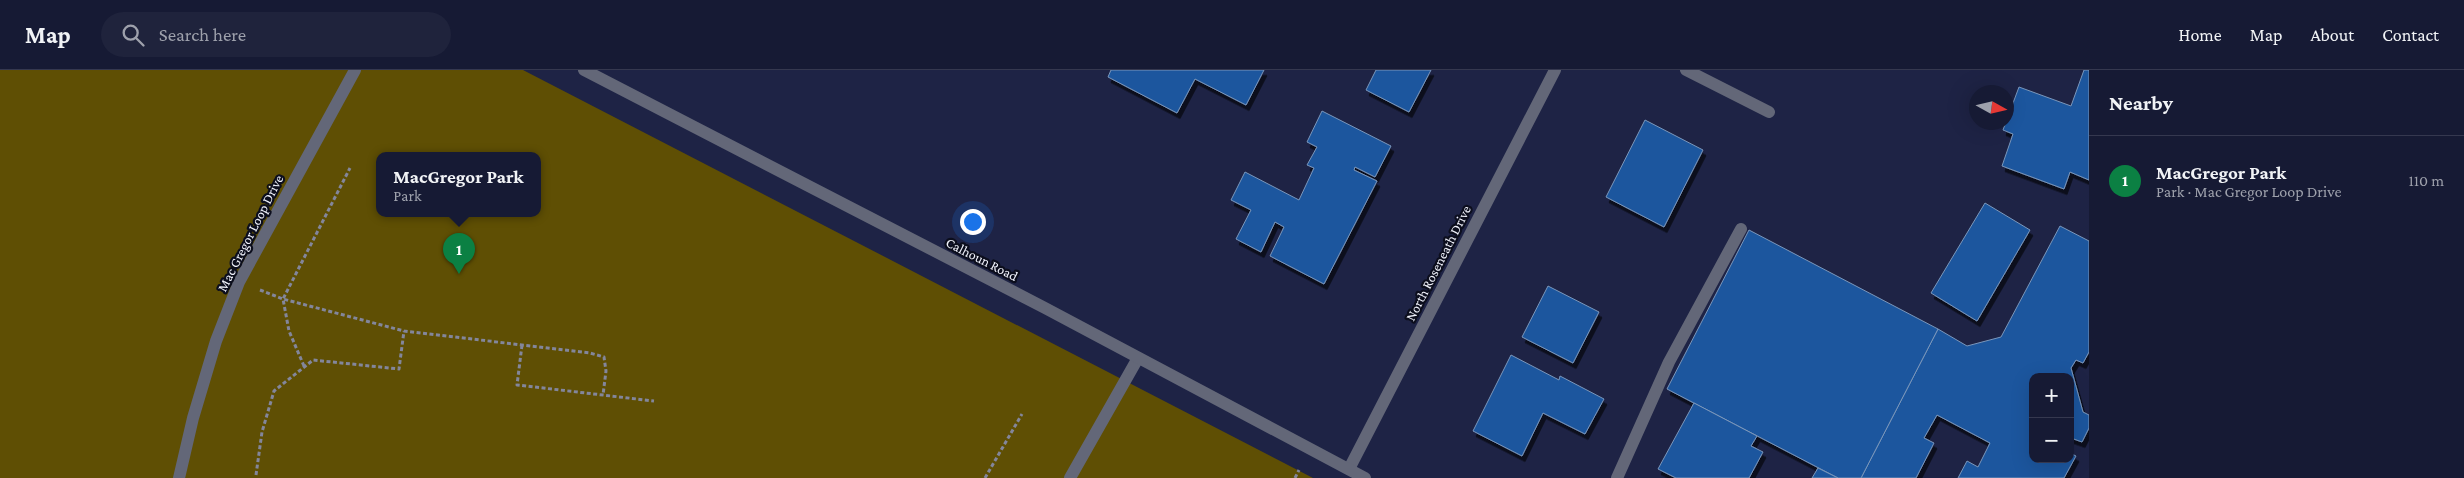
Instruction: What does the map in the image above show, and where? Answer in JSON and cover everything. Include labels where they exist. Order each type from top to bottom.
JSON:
[{"type":"street","name":"Mac Gregor Loop Drive","points":[[179,478],[216,341],[239,282],[355,70]]},
{"type":"street","name":"Calhoun Road","points":[[584,70],[1366,478]]},
{"type":"street","name":"North Roseneath Drive","points":[[1349,469],[1555,70]]},
{"type":"street","points":[[1686,70],[1769,112]]},
{"type":"street","points":[[1617,478],[1669,362],[1741,229]]},
{"type":"street","points":[[1070,478],[1138,358]]},
{"type":"path","points":[[304,366],[290,331],[283,299],[350,168]]},
{"type":"path","points":[[239,282],[283,299],[404,331],[590,353],[604,357],[606,371],[603,395]]},
{"type":"path","points":[[256,475],[262,432],[274,391],[313,360],[399,369],[404,331]]},
{"type":"path","points":[[522,345],[517,384],[654,401]]},
{"type":"path","points":[[985,478],[1022,414]]},
{"type":"shaded area","points":[[0,70],[523,70],[1313,478],[0,478]]},
{"type":"building","points":[[1111,70],[1264,70],[1246,105],[1195,79],[1177,113],[1108,77]]},
{"type":"building","points":[[1376,70],[1431,70],[1409,112],[1366,90]]},
{"type":"building","points":[[2084,70],[2089,70],[2089,180],[2070,172],[2064,189],[2002,166],[2013,134],[2003,130],[2014,130],[2014,100],[2019,87],[2071,106]]},
{"type":"building","points":[[1322,111],[1391,146],[1375,177],[1355,167],[1354,170],[1377,181],[1324,284],[1270,256],[1284,227],[1275,222],[1261,252],[1236,239],[1251,210],[1231,200],[1245,172],[1299,200],[1314,168],[1307,165],[1317,147],[1307,142]]},
{"type":"building","points":[[1645,120],[1703,150],[1664,227],[1606,197]]},
{"type":"building","points":[[1985,203],[2030,230],[1977,321],[1931,293]]},
{"type":"building","points":[[2060,226],[2089,241],[2089,352],[2083,363],[2076,360],[2071,368],[2072,373],[2029,373],[2029,463],[2072,463],[2064,478],[1958,478],[1967,461],[1978,467],[1990,443],[1937,415],[1924,438],[1934,443],[1916,478],[1861,478],[1938,329],[1967,346],[2001,337]]},
{"type":"building","points":[[1749,230],[1938,329],[1861,478],[1838,478],[1667,389]]},
{"type":"building","points":[[1548,286],[1599,312],[1573,363],[1522,337]]},
{"type":"building","points":[[1511,355],[1559,380],[1560,376],[1604,399],[1585,434],[1543,413],[1522,456],[1473,431]]},
{"type":"building","points":[[2074,379],[2083,412],[2089,415],[2089,428],[2082,442],[2074,439]]},
{"type":"building","points":[[1694,403],[1757,436],[1751,446],[1763,452],[1749,478],[1676,478],[1658,469]]},
{"type":"building","points":[[1818,468],[1838,478],[1812,478]]},
{"type":"place","name":"MacGregor Park","points":[[459,274]]}]
